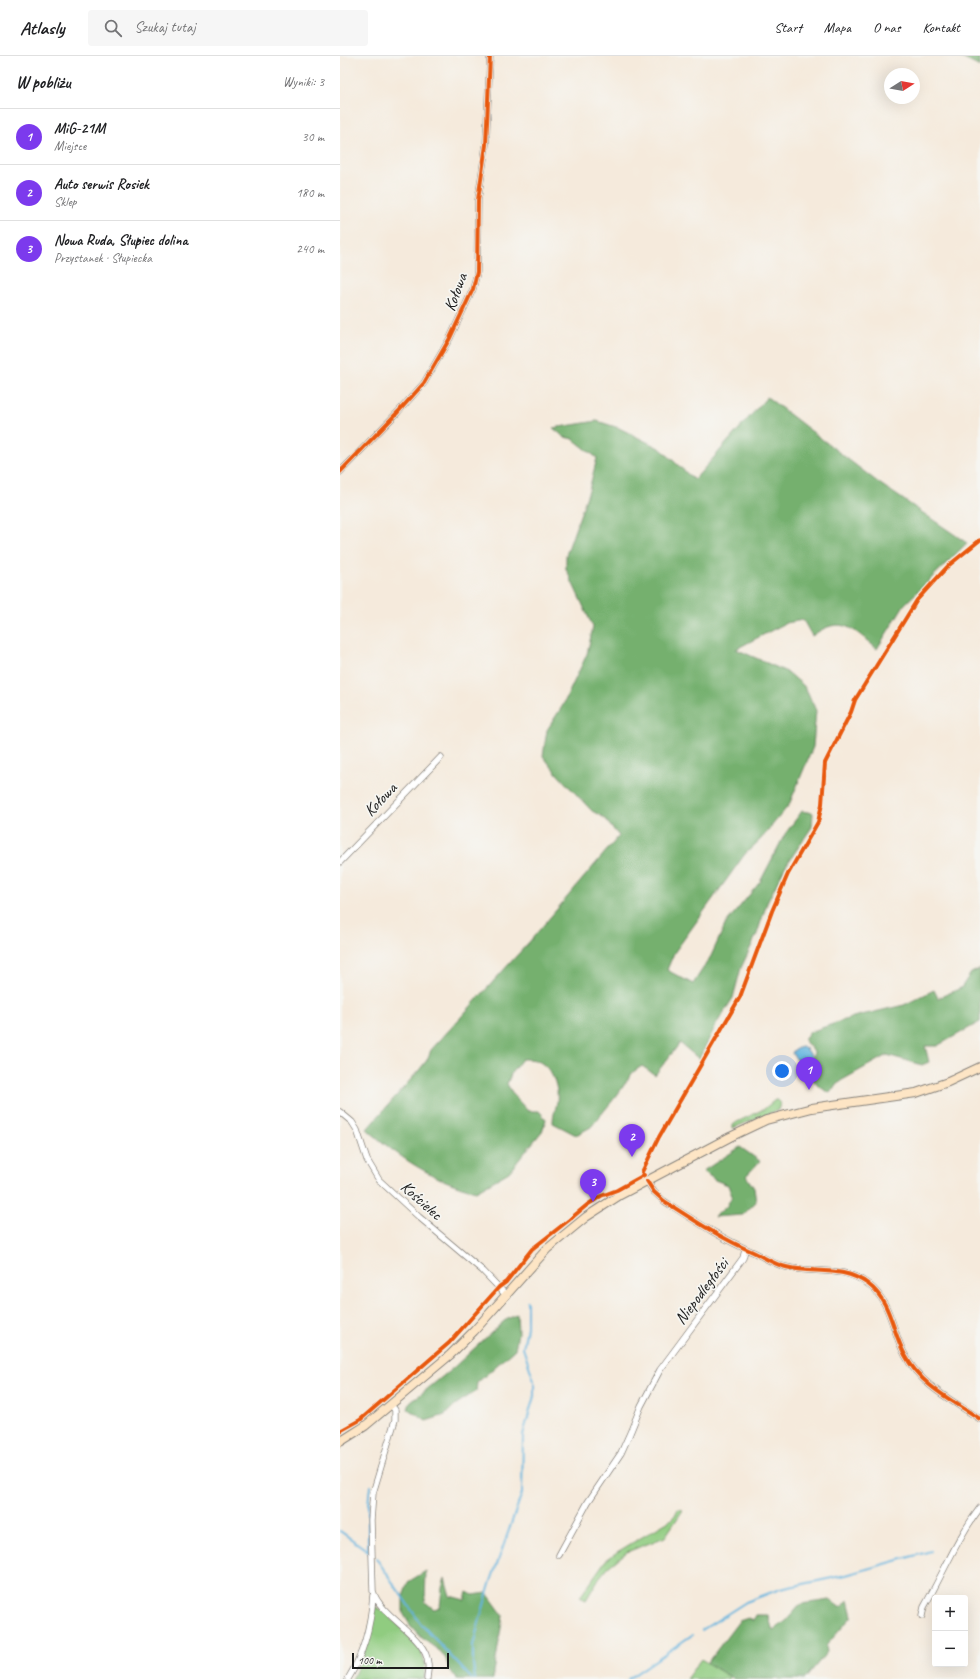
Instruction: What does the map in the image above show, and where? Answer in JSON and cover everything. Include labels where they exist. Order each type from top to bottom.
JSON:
[{"type":"main road","points":[[340,1442],[365,1426],[458,1348],[547,1249],[586,1217],[620,1195],[730,1137],[766,1120],[812,1108],[916,1093],[948,1082],[980,1067]]},
{"type":"street","name":"Kołowa","points":[[340,472],[424,383],[450,338],[474,289],[477,272],[478,200],[486,145],[490,56]]},
{"type":"street","name":"Kołowa","points":[[340,862],[441,757]]},
{"type":"street","name":"Kościelec","points":[[340,1112],[352,1122],[367,1160],[379,1180],[419,1217],[483,1271],[506,1295]]},
{"type":"street","points":[[647,1181],[654,1192],[664,1201],[745,1250]]},
{"type":"street","name":"Niepodległości","points":[[559,1554],[588,1502],[621,1453],[651,1385],[696,1320],[743,1258],[745,1250],[786,1267],[834,1271],[856,1277],[868,1284],[885,1304],[905,1355],[919,1375],[932,1389],[980,1419]]},
{"type":"street","points":[[348,1679],[365,1638],[370,1614],[373,1591],[371,1507],[377,1477],[395,1420],[395,1410],[391,1405]]},
{"type":"street","points":[[922,1616],[924,1607],[953,1552],[980,1508]]},
{"type":"street","points":[[373,1591],[375,1598],[381,1606],[410,1633],[424,1651],[428,1663],[427,1679]]},
{"type":"green space","points":[[958,56],[980,56],[980,67]]},
{"type":"green space","points":[[767,397],[879,483],[967,543],[904,605],[877,649],[854,630],[839,625],[822,629],[812,636],[803,620],[786,623],[736,649],[789,673],[804,686],[816,710],[813,747],[789,805],[760,840],[745,854],[674,953],[667,970],[693,984],[711,956],[726,923],[760,882],[785,834],[802,811],[813,813],[812,827],[785,867],[767,903],[757,934],[741,968],[733,998],[717,1023],[699,1059],[680,1043],[655,1075],[642,1066],[633,1072],[618,1094],[591,1127],[576,1135],[553,1123],[553,1117],[557,1104],[557,1089],[550,1071],[535,1060],[522,1059],[512,1072],[507,1084],[515,1097],[528,1111],[539,1111],[546,1119],[543,1130],[509,1172],[476,1191],[461,1187],[417,1167],[391,1149],[367,1129],[420,1069],[427,1060],[431,1050],[530,941],[619,836],[603,817],[592,811],[558,775],[543,756],[547,730],[563,705],[587,654],[593,627],[566,569],[566,555],[589,490],[597,458],[573,439],[564,437],[553,428],[597,421],[619,428],[661,449],[694,480]]},
{"type":"green space","points":[[980,969],[980,1022],[937,1046],[925,1046],[929,1062],[922,1065],[887,1055],[837,1083],[830,1093],[818,1086],[809,1075],[814,1052],[804,1040],[810,1032],[853,1017],[904,1005],[934,990],[938,998],[961,988],[971,973]]},
{"type":"green space","points":[[775,1100],[778,1100],[780,1104],[778,1110],[733,1128],[733,1125],[737,1122],[764,1109]]},
{"type":"green space","points":[[740,1147],[760,1161],[746,1176],[754,1188],[756,1202],[743,1215],[714,1217],[727,1206],[732,1196],[728,1185],[715,1180],[703,1171]]},
{"type":"green space","points":[[517,1314],[518,1333],[515,1349],[477,1383],[476,1391],[455,1405],[445,1415],[426,1421],[408,1409],[410,1403],[453,1368],[504,1321]]},
{"type":"green space","points":[[678,1509],[683,1510],[665,1537],[627,1552],[608,1567],[599,1578],[586,1600],[580,1597],[605,1561],[617,1552],[669,1521]]},
{"type":"green space","points":[[426,1571],[425,1602],[434,1609],[440,1607],[442,1588],[445,1578],[450,1596],[465,1600],[467,1592],[473,1595],[487,1593],[503,1615],[493,1679],[457,1679],[449,1670],[446,1659],[441,1652],[423,1639],[410,1625],[403,1613],[403,1597],[408,1582]]},
{"type":"green space","points":[[830,1600],[841,1608],[848,1600],[852,1616],[826,1646],[827,1652],[805,1679],[734,1679],[707,1663],[739,1621],[748,1618],[753,1621],[756,1615],[768,1615],[773,1631],[786,1621],[801,1604]]},
{"type":"green space","points":[[375,1606],[402,1628],[419,1648],[425,1664],[424,1679],[352,1679],[366,1643]]},
{"type":"green space","points":[[701,1659],[730,1677],[728,1679],[686,1679]]},
{"type":"water","points":[[802,1047],[806,1048],[811,1055],[811,1060],[806,1064],[800,1064],[792,1053],[795,1049]]},
{"type":"waterway","points":[[475,1679],[473,1646],[478,1626],[490,1584],[522,1493],[523,1435],[534,1396],[534,1381],[523,1348],[527,1327],[527,1301]]},
{"type":"waterway","points":[[368,1551],[368,1505],[370,1486]]},
{"type":"waterway","points":[[340,1531],[368,1551],[370,1555]]},
{"type":"waterway","points":[[702,1630],[746,1602],[780,1589],[846,1575],[931,1551]]},
{"type":"waterway","points":[[376,1558],[421,1624],[472,1679]]},
{"type":"waterway","points":[[628,1679],[692,1635]]},
{"type":"cycle path","points":[[340,472],[424,383],[450,338],[473,289],[477,272],[478,200],[486,145],[490,56]]},
{"type":"cycle path","points":[[642,1172],[659,1137],[740,997],[772,911],[788,874],[818,822],[822,804],[825,763],[851,712],[855,700],[917,600],[948,566],[980,540]]},
{"type":"cycle path","points":[[340,1431],[360,1420],[449,1343],[499,1287],[506,1282],[532,1249],[587,1205],[601,1196],[617,1190],[644,1175]]},
{"type":"cycle path","points":[[647,1181],[654,1192],[664,1201],[696,1222],[730,1241],[781,1266],[849,1274],[868,1284],[882,1299],[905,1355],[912,1366],[928,1384],[938,1392],[980,1419]]},
{"type":"place","name":"MiG-21M","points":[[809,1090]]},
{"type":"place","name":"Auto serwis Rosiek","points":[[632,1157]]},
{"type":"place","name":"Nowa Ruda, Słupiec dolina","points":[[593,1202]]}]
